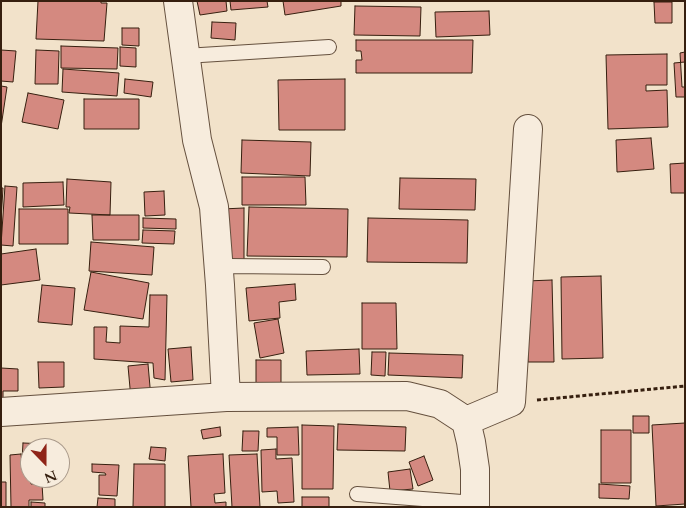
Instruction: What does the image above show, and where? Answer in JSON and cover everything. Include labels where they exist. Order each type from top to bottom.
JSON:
[{"type":"street","points":[[178,1],[197,140],[214,207],[226,397]]},
{"type":"street","points":[[466,421],[511,402],[528,129]]},
{"type":"street","points":[[1,412],[226,397],[408,396],[440,404],[466,421],[475,469],[475,505]]},
{"type":"lane","points":[[185,56],[209,53],[330,47]]},
{"type":"lane","points":[[219,268],[230,266],[323,267]]},
{"type":"lane","points":[[357,494],[475,505]]},
{"type":"path","points":[[511,402],[685,386]]},
{"type":"building","points":[[38,1],[101,1],[101,3],[107,3],[104,41],[36,39]]},
{"type":"building","points":[[197,1],[226,1],[227,11],[200,15]]},
{"type":"building","points":[[230,1],[267,1],[268,7],[231,10]]},
{"type":"building","points":[[283,1],[341,1],[341,6],[285,15]]},
{"type":"building","points":[[654,2],[672,2],[672,23],[655,23]]},
{"type":"building","points":[[355,6],[421,7],[420,36],[354,35]]},
{"type":"building","points":[[489,11],[490,35],[436,37],[435,12]]},
{"type":"building","points":[[212,22],[236,23],[235,40],[211,38]]},
{"type":"building","points":[[122,28],[139,28],[139,46],[122,45]]},
{"type":"building","points":[[356,40],[473,40],[472,73],[356,73],[356,60],[362,60],[361,51],[356,51]]},
{"type":"building","points":[[61,46],[118,48],[117,69],[61,68]]},
{"type":"building","points":[[120,47],[136,48],[136,67],[120,66]]},
{"type":"building","points":[[1,50],[16,51],[13,82],[1,81]]},
{"type":"building","points":[[36,50],[59,51],[58,84],[35,84]]},
{"type":"building","points":[[685,52],[685,87],[682,87],[680,53]]},
{"type":"building","points":[[667,54],[667,85],[646,85],[646,91],[667,90],[668,127],[608,129],[606,55]]},
{"type":"building","points":[[685,62],[685,97],[676,97],[674,63]]},
{"type":"building","points":[[63,69],[119,73],[117,96],[62,92]]},
{"type":"building","points":[[125,79],[153,82],[151,97],[124,93]]},
{"type":"building","points":[[345,79],[345,130],[279,130],[278,80]]},
{"type":"building","points":[[1,86],[7,87],[1,127]]},
{"type":"building","points":[[28,93],[64,100],[58,129],[22,122]]},
{"type":"building","points":[[84,99],[139,99],[139,129],[84,129]]},
{"type":"building","points":[[651,138],[654,169],[617,172],[616,140]]},
{"type":"building","points":[[242,140],[311,142],[310,176],[241,173]]},
{"type":"building","points":[[685,163],[685,193],[671,193],[670,164]]},
{"type":"building","points":[[242,177],[305,177],[306,205],[242,205]]},
{"type":"building","points":[[400,178],[476,179],[475,210],[399,209]]},
{"type":"building","points":[[67,179],[111,182],[110,215],[69,213],[70,207],[66,207]]},
{"type":"building","points":[[63,182],[64,205],[23,207],[23,183]]},
{"type":"building","points":[[5,186],[17,187],[13,246],[1,245]]},
{"type":"building","points":[[1,188],[3,188],[1,220]]},
{"type":"building","points":[[164,191],[165,215],[145,216],[144,192]]},
{"type":"building","points":[[249,207],[348,209],[347,257],[247,256]]},
{"type":"building","points":[[244,208],[244,260],[222,260],[222,209]]},
{"type":"building","points":[[19,209],[68,209],[68,244],[19,244]]},
{"type":"building","points":[[92,215],[139,215],[139,240],[93,240]]},
{"type":"building","points":[[143,218],[176,219],[176,229],[143,228]]},
{"type":"building","points":[[368,218],[468,220],[467,263],[367,262]]},
{"type":"building","points":[[143,230],[175,231],[174,244],[142,243]]},
{"type":"building","points":[[91,242],[154,247],[152,275],[89,271]]},
{"type":"building","points":[[36,249],[40,280],[1,285],[1,254]]},
{"type":"building","points":[[91,272],[149,283],[143,319],[84,310]]},
{"type":"building","points":[[601,276],[603,358],[562,359],[561,277]]},
{"type":"building","points":[[552,280],[554,362],[528,362],[526,281]]},
{"type":"building","points":[[295,284],[296,300],[279,302],[280,318],[249,321],[246,288]]},
{"type":"building","points":[[42,285],[75,288],[72,325],[38,322]]},
{"type":"building","points":[[150,295],[167,295],[165,380],[154,378],[153,363],[94,359],[94,327],[107,327],[106,342],[120,343],[120,326],[149,327]]},
{"type":"building","points":[[362,303],[396,303],[397,349],[362,349]]},
{"type":"building","points":[[278,319],[284,353],[260,358],[254,323]]},
{"type":"building","points":[[191,347],[193,380],[171,382],[168,349]]},
{"type":"building","points":[[359,349],[360,374],[307,375],[306,351]]},
{"type":"building","points":[[372,352],[386,352],[385,376],[371,375]]},
{"type":"building","points":[[389,353],[463,355],[462,378],[388,375]]},
{"type":"building","points":[[256,360],[281,360],[281,384],[256,384]]},
{"type":"building","points":[[38,362],[64,362],[64,387],[39,388]]},
{"type":"building","points":[[148,364],[151,398],[131,399],[128,366]]},
{"type":"building","points":[[1,368],[18,369],[18,391],[3,391],[3,399],[1,399]]},
{"type":"building","points":[[633,416],[649,416],[649,433],[633,433]]},
{"type":"building","points":[[685,423],[685,504],[656,506],[652,425]]},
{"type":"building","points":[[338,424],[406,427],[405,451],[337,450]]},
{"type":"building","points":[[302,425],[334,426],[333,489],[302,489]]},
{"type":"building","points":[[220,427],[221,436],[203,439],[201,430]]},
{"type":"building","points":[[298,427],[299,455],[277,455],[277,437],[267,437],[267,428]]},
{"type":"building","points":[[601,430],[631,430],[631,483],[601,483]]},
{"type":"building","points":[[243,431],[259,431],[258,451],[242,451]]},
{"type":"building","points":[[151,447],[166,448],[165,461],[149,459]]},
{"type":"building","points":[[276,449],[276,459],[292,458],[294,502],[278,503],[277,491],[262,492],[261,450]]},
{"type":"building","points":[[20,454],[20,488],[42,488],[43,500],[29,500],[29,507],[11,507],[10,455]]},
{"type":"building","points":[[223,454],[225,493],[214,494],[215,503],[226,502],[226,507],[191,507],[188,456]]},
{"type":"building","points":[[257,454],[260,507],[232,507],[229,455]]},
{"type":"building","points":[[424,456],[433,480],[418,486],[409,462]]},
{"type":"building","points":[[92,464],[119,465],[117,496],[99,495],[99,475],[106,475],[105,473],[92,472]]},
{"type":"building","points":[[134,464],[165,464],[165,507],[133,507]]},
{"type":"building","points":[[410,469],[413,489],[390,491],[388,472]]},
{"type":"building","points":[[1,482],[6,482],[6,507],[1,507]]},
{"type":"building","points":[[599,484],[630,486],[629,499],[599,498]]},
{"type":"building","points":[[302,497],[329,497],[329,507],[302,507]]},
{"type":"building","points":[[98,498],[115,499],[115,507],[97,507]]},
{"type":"building","points":[[31,502],[45,503],[45,507],[31,507]]}]
